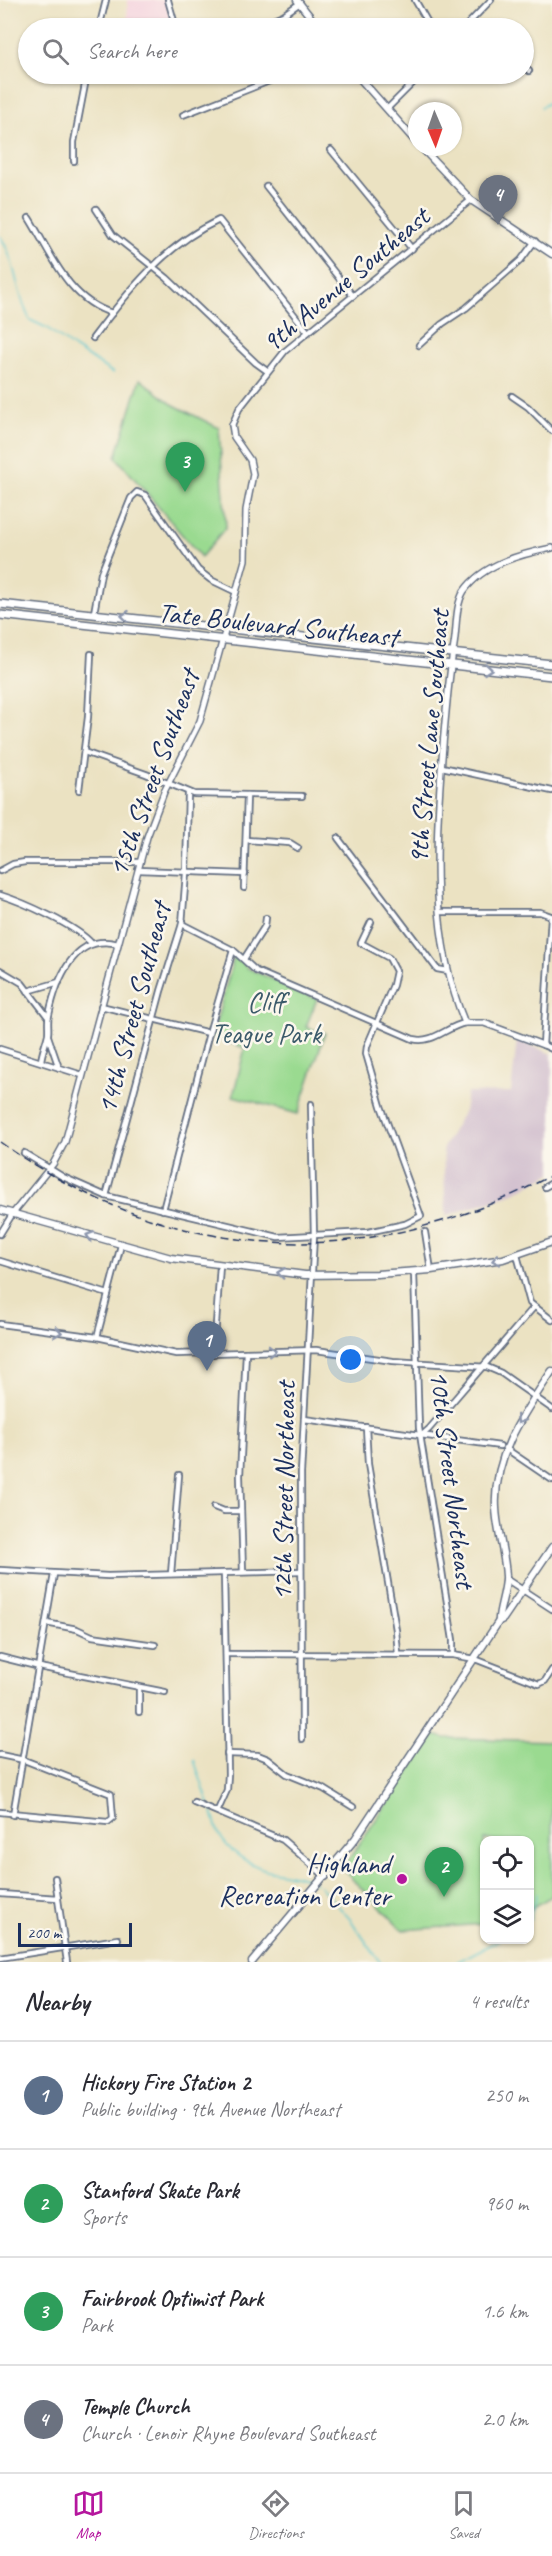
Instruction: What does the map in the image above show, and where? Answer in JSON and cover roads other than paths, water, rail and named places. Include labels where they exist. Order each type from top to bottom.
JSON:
[{"type":"main road","points":[[298,2],[311,18]]},
{"type":"main road","points":[[365,84],[408,133]]},
{"type":"main road","points":[[429,156],[471,200],[552,254]]},
{"type":"main road","name":"Tate Boulevard Southeast","points":[[0,604],[552,664]]},
{"type":"main road","name":"Tate Boulevard Southeast","points":[[0,615],[552,676]]},
{"type":"main road","points":[[0,1210],[14,1212],[171,1258],[312,1276],[431,1270],[517,1255],[552,1242]]},
{"type":"main road","points":[[499,1621],[506,1579],[496,1499],[503,1447],[552,1371]]},
{"type":"main road","points":[[252,1962],[326,1876],[368,1821],[499,1621],[503,1619],[524,1590],[552,1547]]},
{"type":"street","points":[[102,18],[106,0]]},
{"type":"street","points":[[168,0],[173,18]]},
{"type":"street","points":[[415,0],[425,18]]},
{"type":"street","points":[[475,18],[491,0]]},
{"type":"street","points":[[276,18],[283,15],[298,2]]},
{"type":"street","points":[[74,161],[74,142],[85,84]]},
{"type":"street","points":[[183,115],[262,84]]},
{"type":"street","points":[[387,109],[412,84]]},
{"type":"street","points":[[331,150],[411,249]]},
{"type":"street","points":[[266,186],[353,296]]},
{"type":"street","name":"9th Avenue Southeast","points":[[231,425],[237,411],[285,351],[471,200]]},
{"type":"street","points":[[96,209],[113,235],[154,267],[267,371]]},
{"type":"street","points":[[29,218],[70,285],[96,307],[112,313]]},
{"type":"street","points":[[93,338],[112,313],[154,267],[186,238],[219,220],[308,332]]},
{"type":"street","points":[[419,345],[442,324],[466,308],[520,260],[535,241]]},
{"type":"street","points":[[512,396],[528,407],[552,431]]},
{"type":"street","name":"15th Street Southeast","points":[[14,1212],[50,1168],[65,1142],[152,820],[200,721],[236,592],[246,550],[246,510],[253,474],[250,460],[234,437],[231,425]]},
{"type":"street","points":[[94,613],[101,573],[131,498],[137,492],[145,495],[198,570],[211,580],[236,592]]},
{"type":"street","name":"9th Street Lane Southeast","points":[[465,1023],[448,971],[440,912],[436,852],[450,665],[459,603],[465,590],[485,573],[520,555],[552,548]]},
{"type":"street","points":[[79,790],[91,654]]},
{"type":"street","points":[[84,752],[188,793],[302,796]]},
{"type":"street","points":[[442,767],[552,790]]},
{"type":"street","name":"14th Street Southeast","points":[[106,1196],[182,924],[188,793]]},
{"type":"street","points":[[244,888],[247,795]]},
{"type":"street","points":[[338,838],[437,969],[448,971]]},
{"type":"street","points":[[246,840],[290,843],[298,848]]},
{"type":"street","points":[[0,871],[13,864],[39,861],[140,862]]},
{"type":"street","points":[[138,870],[244,874]]},
{"type":"street","points":[[0,896],[47,915],[83,935],[92,944]]},
{"type":"street","points":[[440,912],[540,912],[551,916],[550,964],[543,1044]]},
{"type":"street","points":[[244,959],[263,930],[266,918]]},
{"type":"street","points":[[24,1153],[63,1178],[106,1196],[270,1236],[314,1236],[381,1230],[405,1224],[421,1216],[381,1106],[366,1054],[367,1046],[393,985],[396,967],[389,958],[361,941],[371,922]]},
{"type":"street","points":[[182,924],[233,950],[256,971],[413,1039],[424,1041],[465,1023],[484,1023],[552,1049]]},
{"type":"street","points":[[41,1061],[48,1035],[48,1017],[59,982],[73,958],[92,944],[106,942],[118,944]]},
{"type":"street","points":[[163,1210],[233,950]]},
{"type":"street","points":[[0,970],[17,979],[48,1017]]},
{"type":"street","points":[[28,991],[59,982]]},
{"type":"street","points":[[101,1006],[209,1033]]},
{"type":"street","points":[[48,1035],[59,1068]]},
{"type":"street","points":[[0,1049],[82,1075]]},
{"type":"street","name":"12th Street Northeast","points":[[302,1739],[301,1473],[314,1244],[311,1104]]},
{"type":"street","points":[[545,1186],[552,1183]]},
{"type":"street","points":[[0,1234],[14,1212]]},
{"type":"street","points":[[425,1232],[431,1270]]},
{"type":"street","points":[[97,1337],[121,1245]]},
{"type":"street","points":[[517,1255],[530,1303],[552,1320]]},
{"type":"street","points":[[0,1261],[108,1294]]},
{"type":"street","points":[[214,1354],[220,1265]]},
{"type":"street","name":"10th Street Northeast","points":[[414,1272],[420,1436],[448,1605],[453,1655]]},
{"type":"street","points":[[420,1436],[429,1429],[484,1367],[534,1307]]},
{"type":"street","points":[[0,1324],[97,1337],[187,1355],[308,1350],[417,1363],[484,1367],[498,1370],[552,1409]]},
{"type":"street","points":[[243,1572],[240,1476],[246,1352]]},
{"type":"street","points":[[304,1419],[503,1447],[552,1480]]},
{"type":"street","points":[[366,1427],[368,1464],[398,1654]]},
{"type":"street","points":[[171,1574],[179,1475]]},
{"type":"street","points":[[214,1507],[224,1511],[242,1511]]},
{"type":"street","points":[[0,1570],[108,1576],[301,1571]]},
{"type":"street","points":[[218,1810],[227,1790],[224,1573]]},
{"type":"street","points":[[13,1815],[54,1574]]},
{"type":"street","points":[[506,1579],[552,1609]]},
{"type":"street","points":[[46,1623],[77,1629],[92,1636],[155,1645]]},
{"type":"street","points":[[225,1654],[453,1655],[475,1659],[539,1684],[550,1679],[552,1670]]},
{"type":"street","points":[[0,1658],[165,1692]]},
{"type":"street","points":[[139,1688],[139,1712]]},
{"type":"street","points":[[227,1754],[258,1755],[268,1759],[287,1774],[324,1789],[353,1807]]},
{"type":"street","points":[[0,1755],[24,1760],[111,1794],[113,1818],[108,1822],[0,1812]]},
{"type":"street","points":[[194,1802],[218,1810],[283,1840],[326,1876]]},
{"type":"street","points":[[55,1878],[67,1962]]},
{"type":"street","points":[[0,1894],[58,1898]]},
{"type":"street","points":[[0,1958],[118,1939]]},
{"type":"street","points":[[22,1954],[24,1962]]},
{"type":"waterway","points":[[541,107],[552,101]]},
{"type":"waterway","points":[[0,236],[30,320],[47,328],[113,373]]},
{"type":"waterway","points":[[194,1760],[210,1807]]},
{"type":"waterway","points":[[212,1812],[218,1832],[227,1846],[246,1861],[267,1870],[299,1876],[316,1884]]},
{"type":"waterway","points":[[320,1886],[350,1919],[380,1962]]},
{"type":"waterway","points":[[534,1905],[537,1894]]},
{"type":"waterway","points":[[457,1962],[491,1944]]},
{"type":"railway","points":[[0,1142],[65,1183],[133,1213],[201,1233],[271,1242],[341,1241],[411,1229],[482,1207],[552,1175]]},
{"type":"place","name":"Temple Church","points":[[498,225]]},
{"type":"place","name":"Fairbrook Optimist Park","points":[[185,492]]},
{"type":"place","name":"Hickory Fire Station 2","points":[[207,1371]]},
{"type":"place","name":"Highland Recreation Center","points":[[402,1879]]},
{"type":"place","name":"Stanford Skate Park","points":[[444,1897]]},
{"type":"park label","name":"Cliff Teague Park","points":[[266,1017]]}]
